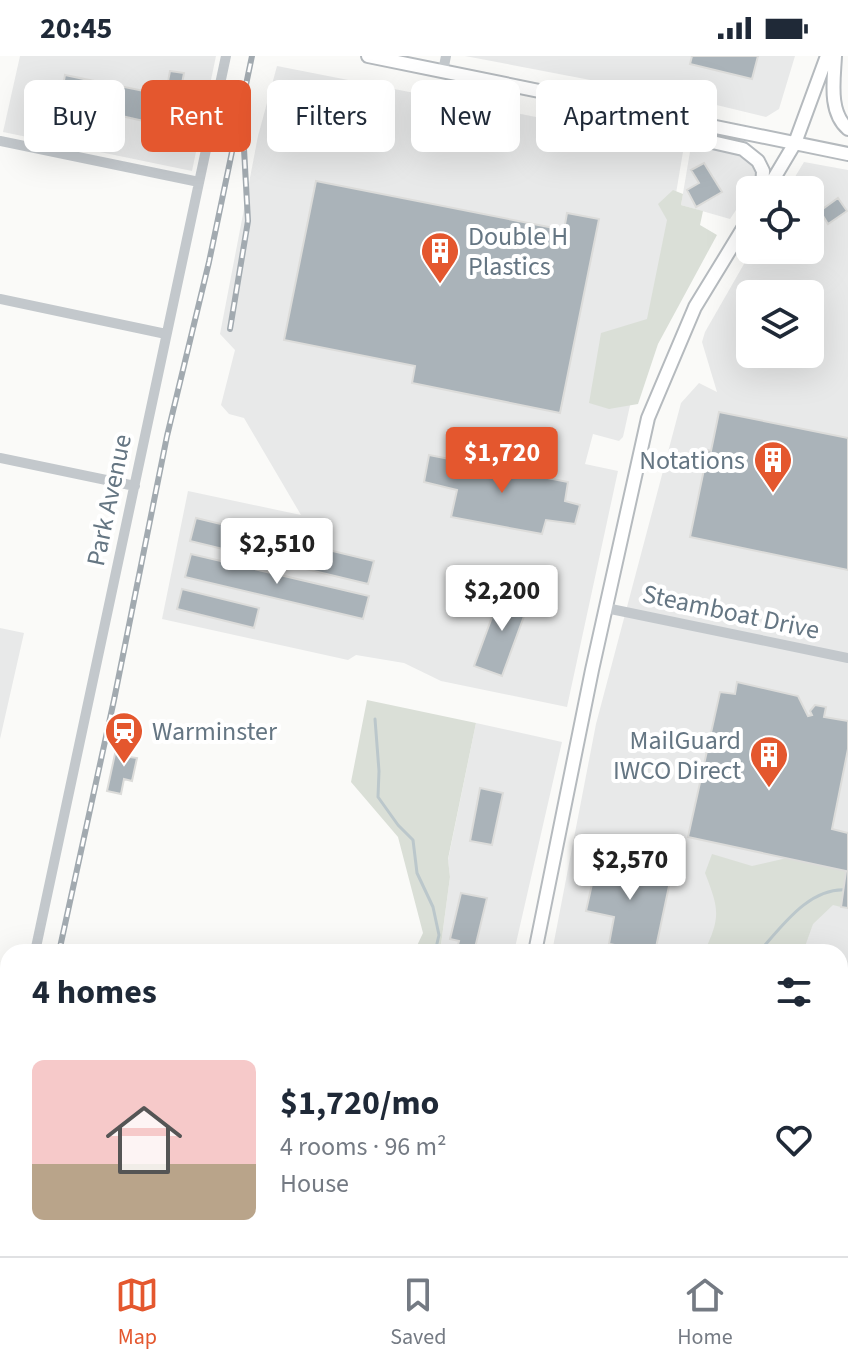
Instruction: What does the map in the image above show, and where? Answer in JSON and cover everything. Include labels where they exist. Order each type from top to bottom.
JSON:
[{"type":"main road","points":[[368,56],[536,91]]},
{"type":"main road","points":[[773,176],[795,143],[827,56]]},
{"type":"main road","points":[[835,56],[834,101],[842,123],[848,129]]},
{"type":"main road","points":[[717,127],[848,154]]},
{"type":"main road","points":[[717,143],[743,149],[758,161],[763,176]]},
{"type":"main road","points":[[537,944],[648,418],[695,307],[736,240]]},
{"type":"street","name":"Park Avenue","points":[[37,944],[226,56]]},
{"type":"street","points":[[443,71],[446,56]]},
{"type":"street","points":[[0,141],[199,182]]},
{"type":"street","points":[[0,299],[166,334]]},
{"type":"street","points":[[0,458],[135,486]]},
{"type":"street","name":"Steamboat Drive","points":[[606,608],[848,658]]},
{"type":"shaded area","points":[[20,56],[216,56],[211,80],[141,80],[141,152],[196,152],[192,171],[100,152],[125,152],[125,80],[24,80],[24,136],[3,132]]},
{"type":"shaded area","points":[[465,56],[795,56],[779,109],[766,117],[717,105],[717,80],[590,80]]},
{"type":"shaded area","points":[[277,66],[348,80],[273,80]]},
{"type":"shaded area","points":[[395,89],[411,92],[411,152],[520,152],[520,114],[536,117],[536,152],[683,152],[672,217],[623,437],[619,441],[593,434],[585,464],[618,471],[567,707],[441,681],[404,663],[356,655],[348,660],[162,619],[188,491],[301,515],[244,418],[229,414],[221,405],[235,350],[220,334],[267,103],[267,152],[395,152]]},
{"type":"shaded area","points":[[717,147],[746,155],[757,170],[756,176],[736,176],[736,210],[730,219],[681,205],[690,152],[717,152]]},
{"type":"shaded area","points":[[804,162],[848,170],[848,944],[554,944],[596,724],[681,403],[699,383],[717,392],[702,342],[744,264],[824,264],[824,176],[796,176]]},
{"type":"shaded area","points":[[673,190],[683,194],[681,205],[703,211],[700,225],[717,235],[658,344],[638,404],[609,409],[589,403],[601,333],[647,319],[667,220],[658,204]]},
{"type":"shaded area","points":[[0,628],[24,633],[0,739]]},
{"type":"shaded area","points":[[367,700],[476,723],[448,859],[450,877],[441,944],[418,944],[423,933],[398,837],[351,782]]},
{"type":"shaded area","points":[[476,723],[562,742],[516,944],[441,944],[450,877],[448,860]]},
{"type":"shaded area","points":[[712,854],[752,866],[787,858],[846,871],[841,907],[833,905],[813,924],[806,944],[707,944],[716,913],[705,873]]},
{"type":"building","points":[[692,56],[758,56],[752,79],[690,64]]},
{"type":"building","points":[[170,71],[184,73],[183,80],[168,80]]},
{"type":"building","points":[[65,75],[90,80],[64,80]]},
{"type":"building","points":[[65,75],[88,80],[64,80]]},
{"type":"building","points":[[125,87],[141,90],[141,120],[125,117]]},
{"type":"building","points":[[704,163],[722,192],[696,207],[687,190],[699,183],[691,170]]},
{"type":"building","name":"Double H Plastics","points":[[316,181],[564,230],[567,213],[599,219],[560,413],[412,383],[415,366],[284,340]]},
{"type":"building","points":[[838,198],[847,211],[828,224],[824,208]]},
{"type":"building","name":"Notations","points":[[719,412],[848,438],[848,570],[690,537]]},
{"type":"building","points":[[429,455],[568,482],[565,501],[580,505],[575,524],[546,520],[542,534],[451,517],[457,490],[424,482]]},
{"type":"building","points":[[196,518],[374,561],[368,584],[190,541]]},
{"type":"building","points":[[191,554],[369,596],[363,619],[185,577]]},
{"type":"building","points":[[182,589],[259,608],[254,628],[177,609]]},
{"type":"building","points":[[502,590],[530,600],[502,676],[474,666]]},
{"type":"building","name":"MailGuard IWCO Direct","points":[[737,682],[798,696],[808,716],[812,715],[810,711],[815,705],[826,707],[824,717],[848,721],[848,749],[832,829],[848,833],[848,908],[841,907],[846,871],[688,837],[720,692],[735,694]]},
{"type":"building","points":[[118,740],[132,742],[129,757],[137,758],[132,781],[124,779],[121,794],[107,791]]},
{"type":"building","points":[[480,788],[503,793],[492,845],[470,841]]},
{"type":"building","points":[[598,857],[672,872],[657,944],[609,944],[614,917],[586,911]]},
{"type":"building","points":[[461,893],[487,898],[476,944],[458,944],[459,941],[450,939]]},
{"type":"waterway","points":[[375,719],[378,797],[413,840],[417,873],[433,907],[439,935],[437,944]]},
{"type":"waterway","points":[[766,944],[809,901],[834,890],[848,890]]},
{"type":"railway","points":[[61,944],[167,436],[209,262],[252,56]]},
{"type":"railway","points":[[230,329],[248,221],[244,152]]},
{"type":"place","name":"Double H Plastics","points":[[440,285]]},
{"type":"place","name":"Notations","points":[[773,494]]},
{"type":"place","name":"Warminster","points":[[124,765]]},
{"type":"place","name":"MailGuard IWCO Direct","points":[[769,789]]}]
